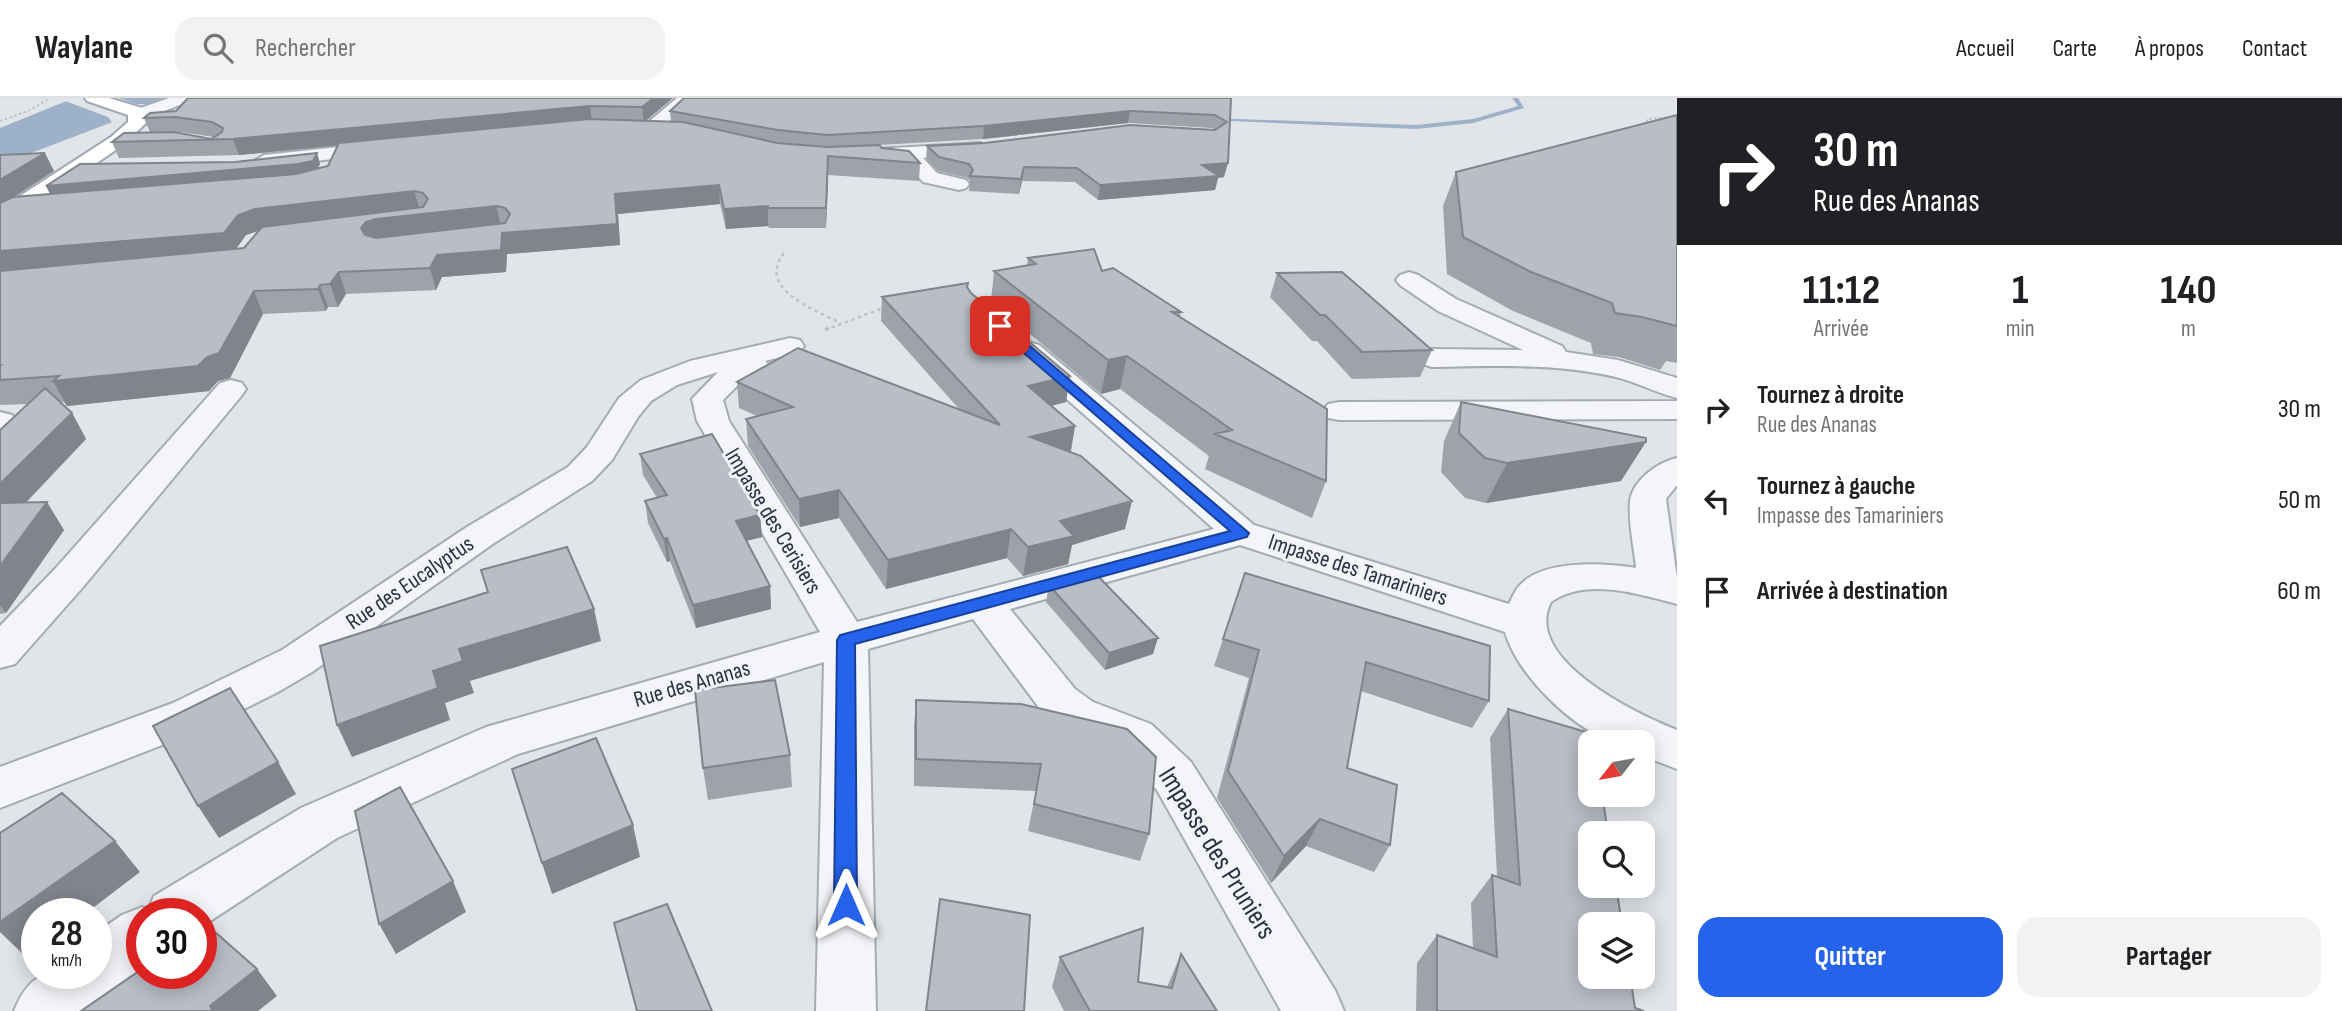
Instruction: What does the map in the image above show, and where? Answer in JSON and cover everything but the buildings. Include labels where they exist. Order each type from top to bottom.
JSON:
[{"type":"main road","points":[[7,214],[117,141],[137,123],[137,113],[93,98]]},
{"type":"street","points":[[137,113],[184,98]]},
{"type":"street","points":[[651,129],[687,98]]},
{"type":"street","points":[[628,128],[674,131]]},
{"type":"street","points":[[117,141],[151,140]]},
{"type":"street","points":[[239,164],[403,146]]},
{"type":"street","points":[[836,157],[1003,146]]},
{"type":"street","points":[[255,147],[279,148],[310,156]]},
{"type":"street","points":[[867,156],[916,162],[930,178],[959,184]]},
{"type":"street","points":[[77,168],[117,167]]},
{"type":"street","points":[[7,214],[59,206]]},
{"type":"street","points":[[1409,280],[1447,305],[1576,362]]},
{"type":"street","name":"Impasse des Tamariniers","points":[[1001,327],[1241,533],[1522,623]]},
{"type":"street","name":"Impasse des Cerisiers","points":[[790,346],[727,379],[707,399],[713,421],[846,640]]},
{"type":"street","name":"Rue des Eucalyptus","points":[[0,788],[217,703],[261,681],[297,660],[503,520],[581,474],[606,446],[629,404],[653,386],[675,376],[790,346]]},
{"type":"street","points":[[1432,358],[1535,358],[1576,362],[1635,374],[1677,389]]},
{"type":"street","points":[[0,653],[69,578],[231,389]]},
{"type":"street","points":[[1339,411],[1677,410]]},
{"type":"street","points":[[1677,468],[1656,484],[1648,499],[1667,588],[1613,577],[1575,577],[1546,586],[1528,600],[1522,623],[1533,650],[1558,680],[1596,711],[1646,738],[1677,750]]},
{"type":"street","name":"Rue des Ananas","points":[[199,898],[319,823],[503,740],[846,640],[1241,533]]},
{"type":"street","name":"Impasse des Pruniers","points":[[982,602],[1059,701],[1077,714],[1134,737],[1174,776],[1314,1011]]},
{"type":"street","points":[[846,640],[846,1011]]},
{"type":"street","points":[[44,1011],[71,989]]},
{"type":"path","points":[[0,121],[28,111],[50,98]]},
{"type":"path","points":[[1649,130],[1645,121],[1647,119],[1677,117]]},
{"type":"path","points":[[784,253],[774,268],[776,282],[786,292],[840,323]]},
{"type":"path","points":[[790,346],[840,323],[896,304]]},
{"type":"water","points":[[74,98],[164,98],[115,121],[0,165],[0,128]]},
{"type":"pier","points":[[71,98],[119,98],[136,104],[155,104],[111,126],[112,122],[108,117],[65,101]]},
{"type":"waterway","points":[[1209,120],[1416,127],[1473,121],[1522,107],[1515,98]]},
{"type":"route","points":[[846,905],[846,640],[1241,533],[1000,326]]}]
